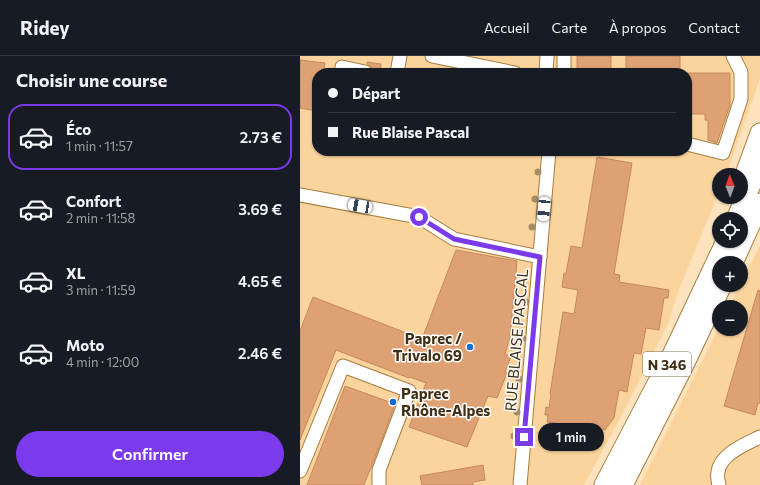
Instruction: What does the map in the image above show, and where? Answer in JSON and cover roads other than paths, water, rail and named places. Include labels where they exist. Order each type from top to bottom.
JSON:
[{"type":"highway","points":[[747,168],[760,133]]},
{"type":"highway","points":[[739,212],[760,164]]},
{"type":"highway","points":[[735,256],[760,203]]},
{"type":"highway","points":[[712,267],[709,259],[714,248]]},
{"type":"highway","name":"N 346","points":[[604,485],[672,355],[712,288]]},
{"type":"highway","name":"N 346","points":[[622,485],[683,367],[712,292]]},
{"type":"street","points":[[398,68],[400,56]]},
{"type":"street","points":[[432,56],[491,68]]},
{"type":"street","points":[[546,68],[547,56]]},
{"type":"street","points":[[692,145],[723,153],[741,99],[741,72],[733,56]]},
{"type":"street","points":[[564,58],[564,68]]},
{"type":"street","name":"RUE BLAISE PASCAL","points":[[520,485],[549,156]]},
{"type":"street","points":[[300,195],[419,217],[454,239],[540,257]]},
{"type":"street","points":[[300,471],[343,366],[409,392],[379,470],[379,485]]},
{"type":"street","points":[[719,485],[718,472],[722,462],[730,453],[760,437]]},
{"type":"place","name":"Paprec / Trivalo 69","points":[[470,347]]},
{"type":"place","name":"Paprec Rhône-Alpes","points":[[393,402]]}]
